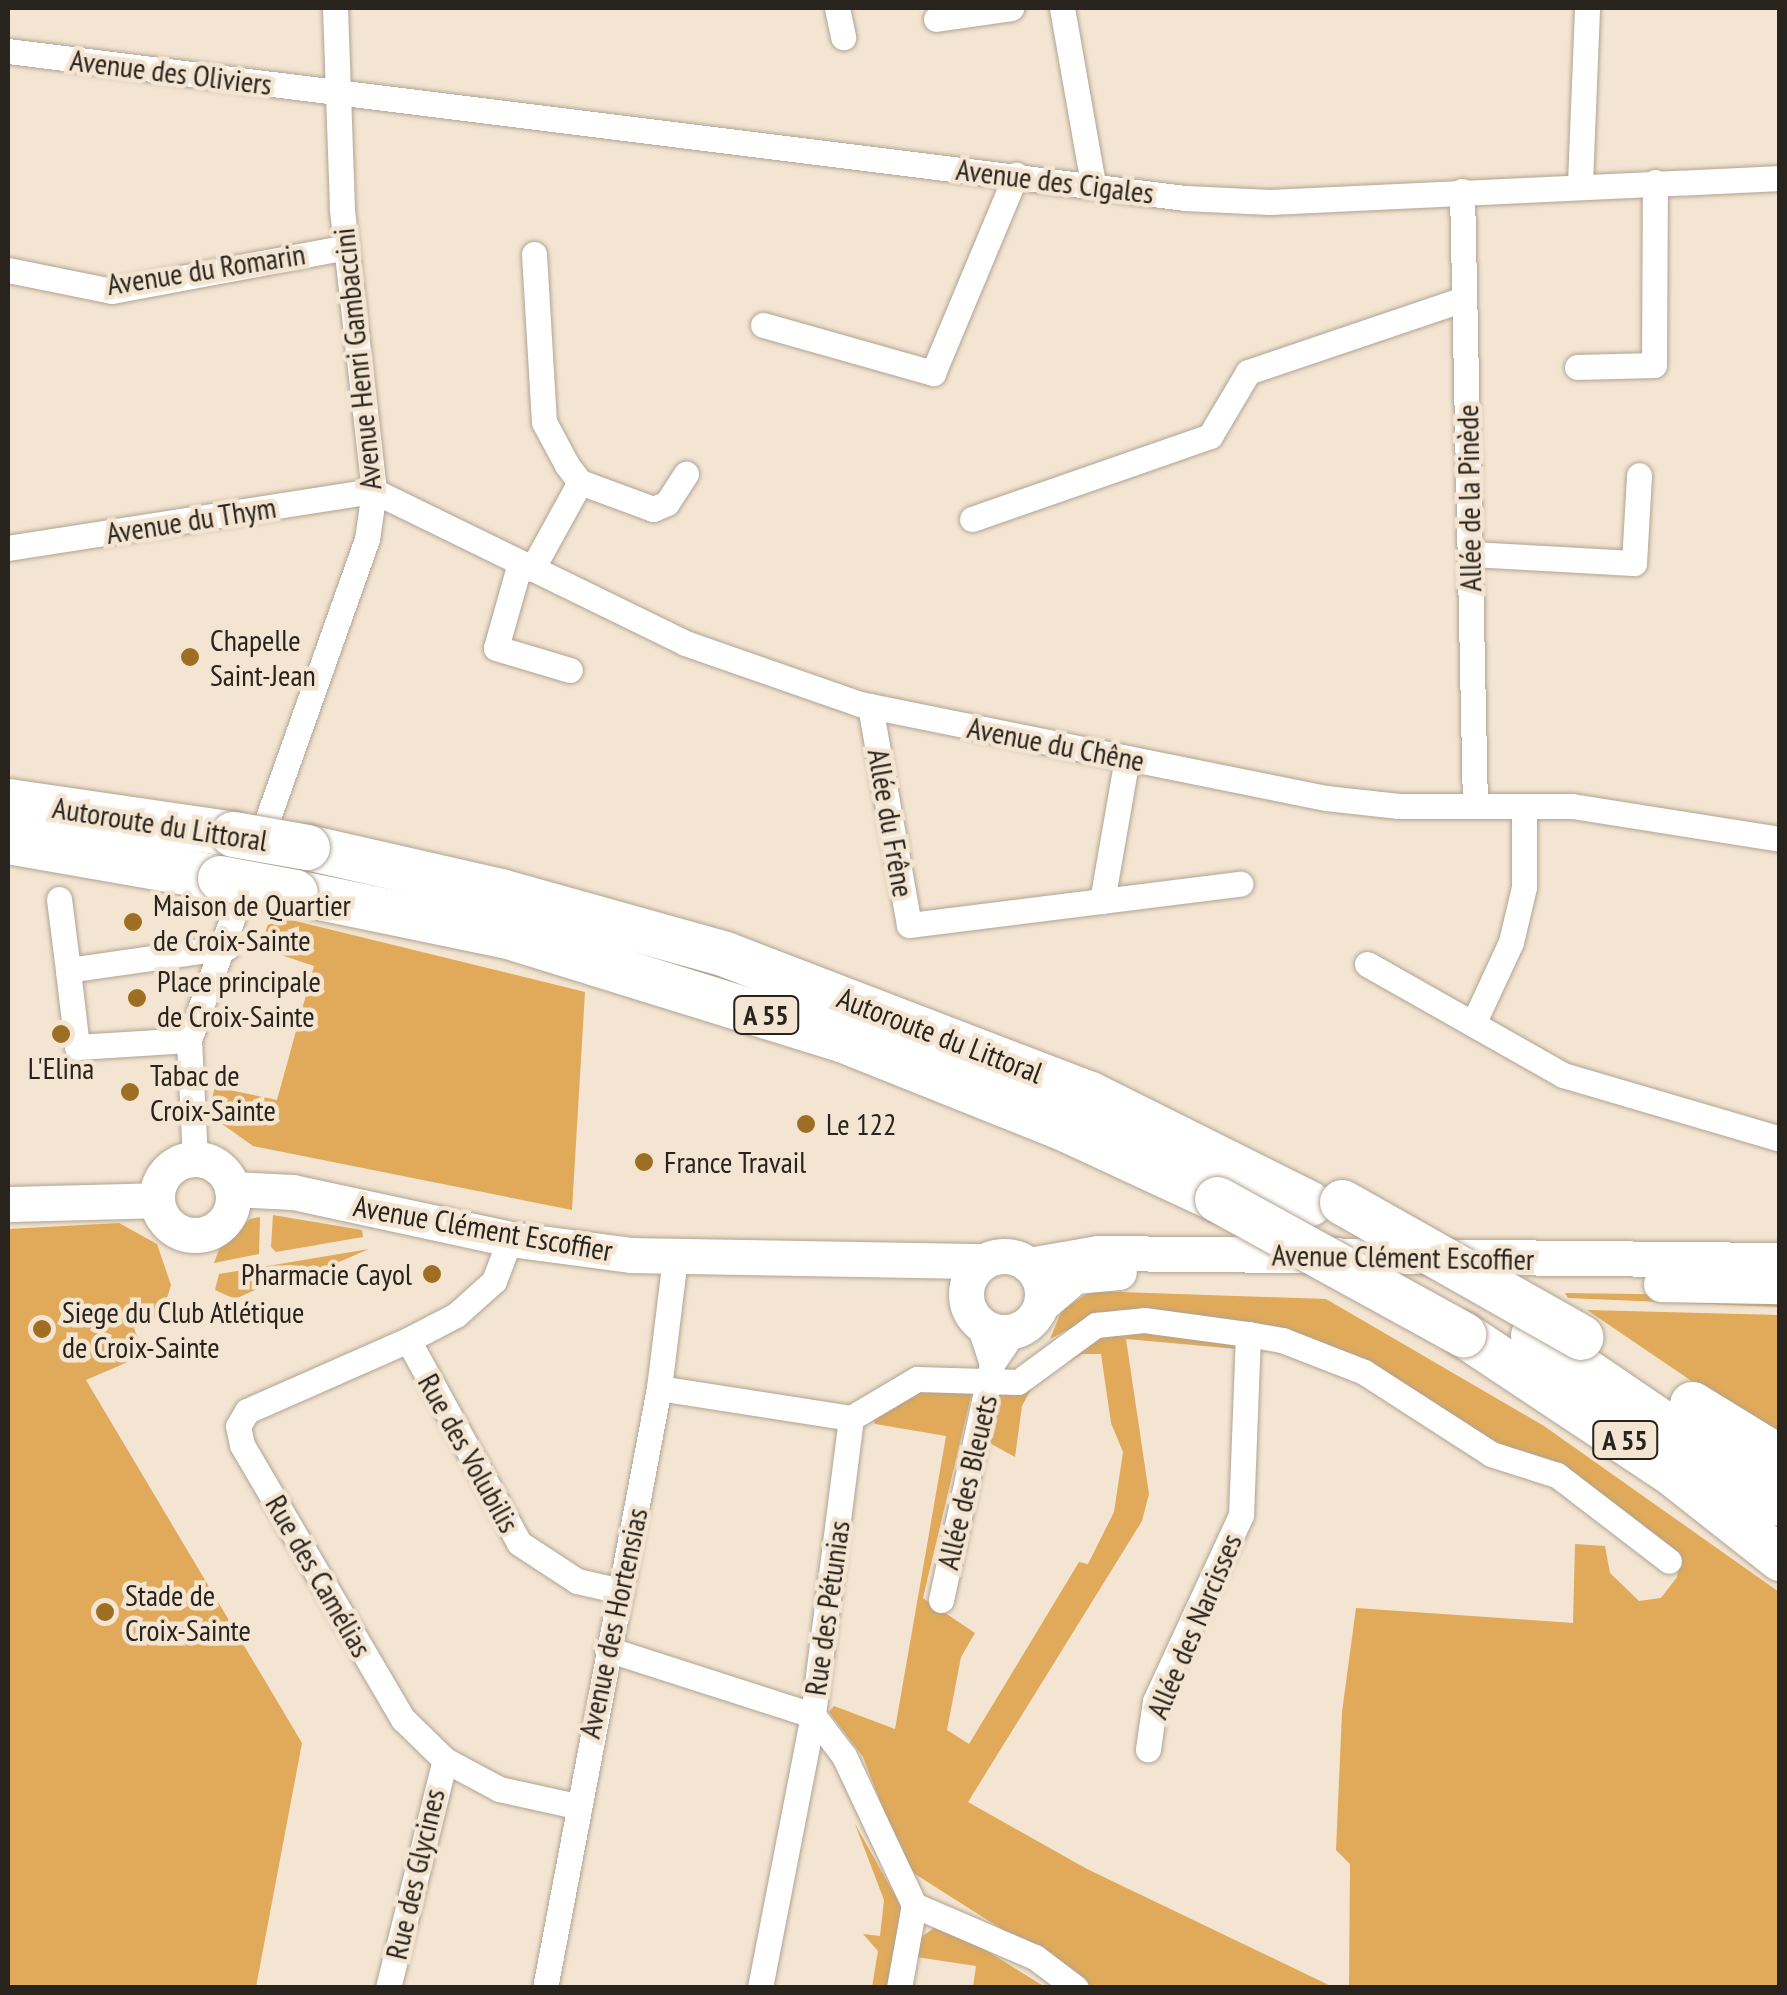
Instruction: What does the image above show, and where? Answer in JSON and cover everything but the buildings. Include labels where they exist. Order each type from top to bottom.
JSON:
[{"type":"highway","name":"Autoroute du Littoral","points":[[8,801],[308,847],[500,891],[725,954],[1006,1060],[1090,1094],[1326,1203],[1533,1336],[1780,1503]]},
{"type":"highway","name":"Autoroute du Littoral","points":[[8,841],[294,892],[508,936],[806,1028],[1066,1129],[1217,1198],[1463,1334],[1671,1472],[1780,1558]]},
{"type":"highway","points":[[1326,1203],[1581,1338],[1780,1458]]},
{"type":"main road","points":[[194,1159],[218,1167],[232,1188],[228,1214],[209,1232],[174,1228],[157,1200],[172,1167],[194,1159]]},
{"type":"main road","name":"Avenue Clément Escoffier","points":[[232,1188],[293,1192],[510,1239],[675,1258],[984,1261]]},
{"type":"main road","points":[[8,1204],[157,1200]]},
{"type":"main road","name":"Avenue Clément Escoffier","points":[[1029,1265],[1098,1253],[1780,1260]]},
{"type":"main road","points":[[914,1259],[972,1311],[1014,1331],[1041,1305],[1040,1282],[1029,1265],[1007,1256],[984,1261],[969,1277],[972,1311]]},
{"type":"main road","name":"Avenue Clément Escoffier","points":[[1041,1305],[1075,1276],[1104,1271],[1780,1286]]},
{"type":"street","name":"Avenue Henri Gambaccini","points":[[194,1159],[189,1040],[227,947],[367,540],[374,492],[346,247],[334,94],[336,8]]},
{"type":"street","points":[[837,8],[843,37]]},
{"type":"street","points":[[936,19],[1010,8]]},
{"type":"street","points":[[1062,8],[1093,184]]},
{"type":"street","points":[[1580,183],[1587,8]]},
{"type":"street","name":"Avenue des Oliviers","points":[[8,51],[334,94]]},
{"type":"street","name":"Avenue des Cigales","points":[[334,94],[1270,202],[1580,183],[1780,178]]},
{"type":"street","points":[[762,325],[933,374],[1016,175]]},
{"type":"street","points":[[1577,367],[1654,365],[1654,182]]},
{"type":"street","name":"Allée de la Pinède","points":[[1462,191],[1475,806]]},
{"type":"street","name":"Avenue du Romarin","points":[[8,270],[112,290],[346,247]]},
{"type":"street","points":[[534,254],[544,422],[580,482],[653,509],[667,504],[686,474]]},
{"type":"street","points":[[972,519],[1210,436],[1248,372],[1464,300]]},
{"type":"street","points":[[1470,554],[1634,563],[1640,475]]},
{"type":"street","points":[[570,670],[496,648],[526,566],[580,482]]},
{"type":"street","name":"Avenue du Thym","points":[[8,548],[374,492]]},
{"type":"street","name":"Avenue du Chêne","points":[[374,492],[684,643],[870,706],[1326,798],[1475,806],[1572,806],[1780,839]]},
{"type":"street","name":"Allée du Frêne","points":[[870,706],[909,925],[1240,884]]},
{"type":"street","points":[[1102,902],[1127,758]]},
{"type":"street","points":[[1473,1024],[1511,942],[1524,887],[1524,807]]},
{"type":"street","points":[[59,899],[77,1048],[189,1040]]},
{"type":"street","points":[[68,970],[227,947]]},
{"type":"street","points":[[1367,964],[1564,1076],[1780,1138]]},
{"type":"street","name":"Rue des Volubilis","points":[[510,1239],[494,1281],[456,1315],[408,1340],[519,1543],[578,1581],[621,1591]]},
{"type":"street","name":"Avenue des Hortensias","points":[[545,1988],[576,1806],[659,1388],[675,1258]]},
{"type":"street","name":"Allée des Bleuets","points":[[972,1311],[990,1374]]},
{"type":"street","points":[[659,1388],[851,1418],[917,1379],[990,1374],[1018,1382],[1073,1336],[1108,1322],[1197,1323],[1282,1340],[1364,1372],[1491,1454],[1557,1476],[1670,1561]]},
{"type":"street","name":"Allée des Bleuets","points":[[940,1600],[990,1374],[1014,1331]]},
{"type":"street","name":"Allée des Narcisses","points":[[1148,1749],[1155,1700],[1240,1514],[1248,1334]]},
{"type":"street","name":"Rue des Camélias","points":[[408,1340],[247,1412],[238,1426],[242,1445],[403,1719],[445,1760],[499,1789],[576,1806]]},
{"type":"street","name":"Rue des Pétunias","points":[[760,1988],[812,1715],[851,1418]]},
{"type":"street","points":[[606,1649],[812,1715],[844,1756],[914,1905],[899,1988]]},
{"type":"street","name":"Rue des Glycines","points":[[388,1988],[445,1760]]},
{"type":"street","points":[[914,1905],[1034,1957],[1076,1988]]},
{"type":"shaded area","points":[[271,915],[585,992],[572,1210],[253,1146],[208,1114],[215,1087],[277,1100],[314,966],[260,948]]},
{"type":"shaded area","points":[[273,1215],[362,1230],[363,1237],[276,1252],[271,1247]]},
{"type":"shaded area","points":[[260,1217],[259,1254],[214,1263],[219,1249],[250,1219]]},
{"type":"shaded area","name":"Stade de Croix-Sainte","points":[[119,1223],[157,1244],[171,1285],[162,1314],[134,1328],[144,1355],[86,1380],[302,1743],[256,1987],[8,1987],[8,1229]]},
{"type":"shaded area","points":[[369,1249],[279,1288],[275,1281],[235,1299],[215,1290],[219,1274]]},
{"type":"shaded area","points":[[1091,1291],[1326,1299],[1544,1426],[1779,1592],[1779,1987],[1349,1987],[1350,1864],[1336,1850],[1342,1712],[1356,1608],[1573,1623],[1575,1544],[1605,1546],[1610,1573],[1639,1601],[1661,1598],[1677,1577],[1680,1560],[1359,1364],[1092,1317],[1050,1339],[1062,1310]]},
{"type":"shaded area","points":[[1565,1293],[1779,1296],[1779,1307],[1568,1298]]},
{"type":"shaded area","points":[[1587,1310],[1779,1315],[1779,1440],[1743,1416]]},
{"type":"shaded area","points":[[1124,1327],[1234,1342],[1238,1349],[1126,1339],[1149,1494],[1142,1521],[968,1802],[1087,1869],[1333,1987],[1093,1987],[915,1874],[901,1856],[863,1757],[829,1712],[834,1706],[895,1729],[946,1436],[875,1424],[871,1414],[913,1390],[972,1392],[923,1598],[975,1633],[961,1657],[947,1730],[969,1744],[1079,1562],[1088,1564],[1114,1512],[1123,1452],[1111,1423],[1101,1354],[1082,1354],[1035,1382],[1022,1406],[1015,1457],[986,1441],[993,1395],[1014,1393],[1083,1341]]},
{"type":"shaded area","points":[[855,1824],[901,1906],[889,1987],[872,1987],[878,1951],[863,1934],[880,1936],[884,1900]]},
{"type":"shaded area","points":[[934,1928],[965,1937],[1045,1987],[973,1987],[976,1966],[916,1957],[913,1943]]},
{"type":"place","name":"Chapelle Saint-Jean","points":[[190,657]]},
{"type":"place","name":"Maison de Quartier de Croix-Sainte","points":[[133,922]]},
{"type":"place","name":"Place principale de Croix-Sainte","points":[[137,998]]},
{"type":"place","name":"L'Elina","points":[[61,1034]]},
{"type":"place","name":"Tabac de Croix-Sainte","points":[[130,1092]]},
{"type":"place","name":"Le 122","points":[[806,1124]]},
{"type":"place","name":"France Travail","points":[[644,1162]]},
{"type":"place","name":"Pharmacie Cayol","points":[[432,1274]]},
{"type":"place","name":"Siege du Club Atlétique de Croix-Sainte","points":[[42,1329]]},
{"type":"place","name":"Stade de Croix-Sainte","points":[[105,1612]]}]
